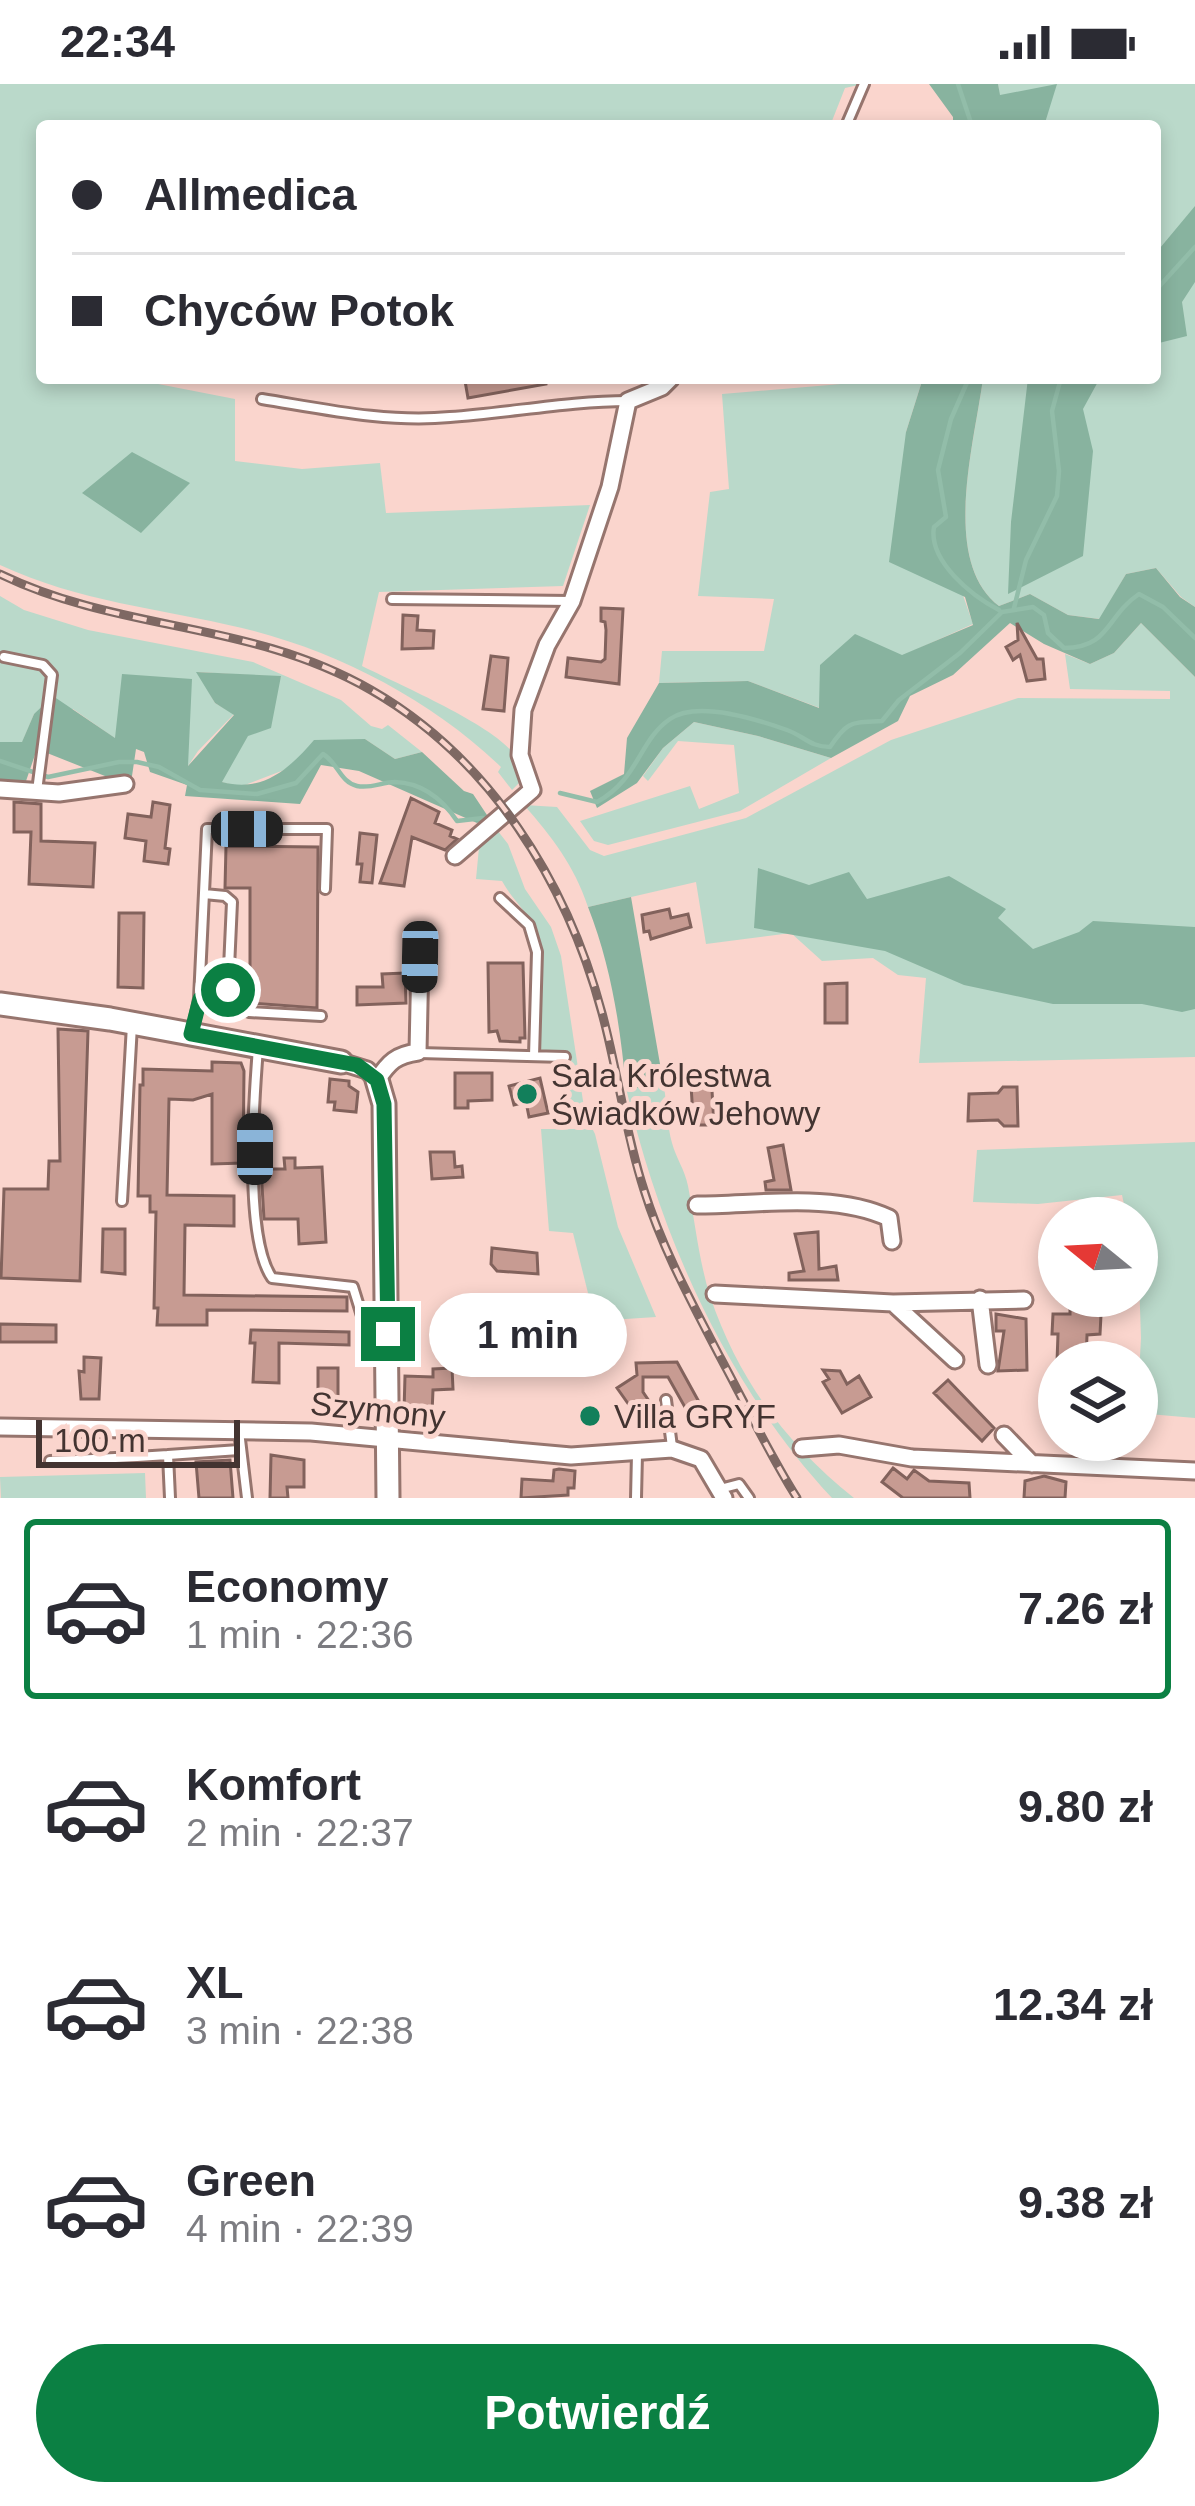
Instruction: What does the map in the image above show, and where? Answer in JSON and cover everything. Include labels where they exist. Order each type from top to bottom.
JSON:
[{"type":"street","points":[[455,856],[532,790],[520,755],[523,710],[547,645],[572,601],[610,487],[628,401],[664,384]]},
{"type":"street","points":[[0,789],[37,787],[58,793],[125,784]]},
{"type":"street","points":[[377,1080],[389,1062],[418,1052],[420,957]]},
{"type":"street","points":[[0,1004],[340,1062],[368,1070],[377,1080],[384,1104],[388,1498]]},
{"type":"street","points":[[697,1205],[861,1208],[889,1218],[892,1241]]},
{"type":"street","points":[[715,1294],[892,1304],[1024,1300]]},
{"type":"street","points":[[980,1299],[988,1366]]},
{"type":"street","points":[[892,1304],[955,1360]]},
{"type":"street","name":"Szymony","points":[[0,1427],[238,1430],[388,1438],[448,1448],[571,1456],[672,1449]]},
{"type":"street","points":[[1004,1435],[1032,1464]]},
{"type":"street","points":[[802,1448],[838,1445],[912,1459],[1195,1471]]},
{"type":"street","points":[[672,1449],[701,1459],[722,1494]]},
{"type":"lane","points":[[849,120],[864,84]]},
{"type":"lane","points":[[262,399],[359,415],[446,418],[576,400],[628,401]]},
{"type":"lane","points":[[392,598],[572,601]]},
{"type":"lane","points":[[4,657],[43,665],[52,675],[37,787]]},
{"type":"lane","points":[[191,1034],[200,999],[207,829],[327,829],[325,889]]},
{"type":"lane","points":[[204,894],[225,896],[232,902],[228,990],[223,1000]]},
{"type":"lane","points":[[500,898],[529,925],[537,952],[534,1056]]},
{"type":"lane","points":[[200,999],[223,1000],[249,1012],[321,1016]]},
{"type":"lane","points":[[122,1201],[132,1024]]},
{"type":"lane","points":[[258,1047],[255,1223],[265,1268],[272,1278],[353,1288],[362,1316],[388,1316]]},
{"type":"lane","points":[[418,1052],[565,1057]]},
{"type":"lane","points":[[666,1400],[672,1449]]},
{"type":"lane","points":[[136,1428],[136,1457]]},
{"type":"lane","points":[[238,1430],[247,1498]]},
{"type":"lane","points":[[50,1461],[239,1450]]},
{"type":"lane","points":[[637,1453],[637,1498]]},
{"type":"lane","points":[[168,1455],[170,1498]]},
{"type":"lane","points":[[722,1494],[740,1484],[749,1498]]},
{"type":"green space","points":[[0,84],[863,84],[845,88],[832,120],[36,120],[36,384],[158,384],[235,399],[235,461],[302,469],[380,463],[386,513],[590,505],[563,586],[379,592],[362,666],[443,705],[502,742],[521,769],[522,780],[512,790],[498,772],[501,767],[473,742],[413,699],[347,664],[242,628],[90,596],[0,565]]},
{"type":"green space","points":[[929,84],[998,84],[1000,95],[1057,84],[1046,120],[953,117]]},
{"type":"green space","points":[[998,84],[1195,84],[1195,607],[1156,568],[1126,574],[1100,619],[1068,615],[1030,594],[999,606],[981,586],[970,560],[966,499],[982,384],[1161,384],[1161,120],[1034,120],[999,95]]},
{"type":"green space","points":[[1195,206],[1195,282],[1182,302],[1187,336],[1161,342],[1161,247]]},
{"type":"green space","points":[[841,384],[921,384],[906,432],[973,624],[902,656],[820,708],[748,681],[659,683],[662,651],[764,651],[774,599],[698,596],[710,492],[729,489],[722,394]]},
{"type":"green space","points":[[921,384],[982,384],[966,499],[970,560],[981,586],[999,606],[1030,594],[1068,615],[1099,619],[1126,574],[1156,568],[1195,607],[1195,677],[1141,623],[1114,653],[1090,664],[1010,623],[953,675],[910,696],[898,721],[831,758],[694,722],[663,748],[637,783],[597,808],[590,791],[624,774],[627,738],[659,683],[748,681],[819,708],[820,665],[855,634],[902,655],[973,625],[965,597],[889,562],[906,432]]},
{"type":"green space","points":[[1027,384],[1097,384],[1083,409],[1093,451],[1083,556],[1008,594]]},
{"type":"green space","points":[[132,452],[190,483],[141,533],[82,493]]},
{"type":"green space","points":[[0,596],[24,610],[88,630],[253,662],[341,700],[371,726],[382,729],[388,725],[422,752],[395,759],[365,739],[240,787],[221,782],[281,677],[198,672],[215,703],[234,714],[186,769],[191,679],[116,739],[73,709],[34,714],[22,743],[0,742]]},
{"type":"green space","points":[[1141,623],[1195,677],[1195,1057],[919,1063],[926,978],[898,975],[873,958],[822,961],[791,933],[706,944],[696,882],[588,907],[561,852],[524,805],[557,807],[590,850],[604,856],[746,818],[891,740],[1018,698],[1170,699],[1170,691],[1070,689],[1065,654],[1090,664],[1114,653]]},
{"type":"green space","points":[[196,672],[281,676],[271,728],[248,736],[222,782],[250,784],[274,776],[314,740],[365,739],[395,759],[422,752],[473,794],[489,818],[477,823],[359,771],[321,765],[300,804],[185,796],[187,785],[150,772],[144,752],[136,749],[132,776],[110,778],[37,749],[26,781],[0,783],[0,742],[22,742],[34,714],[53,696],[115,738],[122,674],[192,679],[188,766],[234,715],[215,703]]},
{"type":"green space","points":[[694,722],[831,758],[740,811],[608,845],[594,841],[580,821],[690,786],[699,809],[739,793],[734,745],[678,741],[648,781],[643,776],[663,748]]},
{"type":"green space","points":[[494,826],[508,844],[525,889],[551,927],[561,956],[585,1114],[595,1134],[618,1227],[656,1317],[595,1321],[573,1233],[549,1231],[541,1129],[575,1129],[555,1053],[538,1050],[542,972],[534,928],[502,881],[476,879],[480,837]]},
{"type":"green space","points":[[758,868],[809,885],[849,872],[867,899],[949,876],[1006,909],[998,918],[1033,949],[1079,932],[1093,921],[1195,927],[1195,1009],[1053,1004],[964,985],[885,951],[754,928]]},
{"type":"green space","points":[[631,897],[664,1087],[626,1088],[613,996],[588,907]]},
{"type":"green space","points":[[664,1087],[670,1136],[687,1180],[703,1269],[721,1326],[767,1408],[807,1455],[854,1498],[832,1498],[794,1454],[760,1408],[702,1306],[658,1199],[626,1088]]},
{"type":"green space","points":[[1195,1142],[1195,1418],[1158,1415],[1158,1341],[1141,1341],[1140,1317],[1158,1317],[1158,1197],[1038,1197],[1038,1204],[973,1202],[977,1150]]},
{"type":"green space","points":[[145,1473],[146,1498],[1,1498],[0,1477]]},
{"type":"building","points":[[466,384],[546,384],[468,398]]},
{"type":"building","points":[[601,608],[623,609],[619,684],[566,677],[568,658],[605,659]]},
{"type":"building","points":[[403,615],[418,616],[417,630],[434,631],[433,648],[402,649]]},
{"type":"building","points":[[1017,623],[1037,659],[1043,659],[1045,679],[1027,681],[1020,655],[1013,660],[1006,647],[1018,640]]},
{"type":"building","points":[[491,656],[508,658],[504,711],[483,709]]},
{"type":"building","points":[[411,798],[439,812],[435,823],[452,830],[450,836],[457,839],[445,850],[412,837],[404,886],[380,883]]},
{"type":"building","points":[[14,802],[41,804],[41,841],[95,843],[93,887],[29,884],[31,832],[14,832]]},
{"type":"building","points":[[153,802],[170,805],[168,864],[144,861],[146,841],[125,838],[128,814],[151,817]]},
{"type":"building","points":[[360,833],[377,835],[372,883],[360,882]]},
{"type":"building","points":[[226,846],[318,847],[317,1008],[250,1003],[250,888],[225,888]]},
{"type":"building","points":[[669,909],[671,918],[688,914],[691,927],[651,939],[649,931],[644,932],[642,915]]},
{"type":"building","points":[[119,913],[144,913],[143,988],[118,987]]},
{"type":"building","points":[[488,963],[523,963],[525,1038],[520,1042],[500,1041],[497,1031],[489,1032]]},
{"type":"building","points":[[405,973],[406,1003],[357,1005],[357,987],[383,987],[382,974]]},
{"type":"building","points":[[847,983],[847,1023],[825,1023],[825,984]]},
{"type":"building","points":[[58,1029],[88,1031],[80,1281],[1,1278],[4,1189],[48,1189],[49,1161],[60,1161]]},
{"type":"building","points":[[212,1062],[241,1063],[244,1071],[243,1163],[212,1164],[212,1094],[193,1100],[169,1099],[167,1195],[234,1196],[234,1226],[185,1225],[184,1295],[347,1297],[347,1311],[207,1310],[207,1325],[157,1325],[156,1212],[150,1212],[150,1196],[138,1196],[143,1069],[212,1071]]},
{"type":"building","points":[[455,1073],[492,1073],[492,1100],[468,1101],[468,1108],[455,1108]]},
{"type":"building","points":[[711,1073],[714,1125],[699,1125],[698,1117],[693,1117],[691,1085],[696,1084],[696,1074]]},
{"type":"building","name":"Sala Królestwa Świadków Jehowy","points":[[540,1078],[548,1113],[529,1117],[526,1102],[514,1105],[509,1086]]},
{"type":"building","points":[[330,1079],[349,1081],[358,1092],[356,1112],[334,1110],[335,1102],[328,1102]]},
{"type":"building","points":[[1003,1087],[1017,1087],[1018,1126],[1004,1126],[998,1120],[968,1121],[969,1094],[998,1093]]},
{"type":"building","points":[[783,1145],[791,1190],[766,1190],[765,1182],[774,1180],[768,1148]]},
{"type":"building","points":[[430,1152],[454,1152],[455,1167],[462,1166],[463,1177],[432,1179]]},
{"type":"building","points":[[284,1158],[295,1158],[295,1168],[322,1167],[326,1242],[299,1244],[298,1219],[264,1219],[261,1169],[285,1169]]},
{"type":"building","points":[[103,1229],[125,1229],[125,1274],[102,1272]]},
{"type":"building","points":[[818,1232],[819,1269],[836,1266],[838,1280],[789,1280],[789,1273],[804,1271],[795,1234]]},
{"type":"building","points":[[492,1248],[537,1253],[538,1274],[497,1271],[491,1264]]},
{"type":"building","points":[[996,1314],[1026,1319],[1027,1370],[998,1371],[1004,1331],[996,1331]]},
{"type":"building","points":[[1053,1317],[1101,1317],[1100,1334],[1087,1335],[1087,1341],[1058,1341],[1058,1334],[1052,1334]]},
{"type":"building","points":[[0,1324],[56,1325],[56,1342],[0,1342]]},
{"type":"building","points":[[251,1330],[349,1332],[349,1345],[279,1343],[279,1383],[253,1382]]},
{"type":"building","points":[[84,1357],[101,1358],[99,1399],[81,1399],[79,1371],[84,1372]]},
{"type":"building","points":[[677,1362],[699,1402],[686,1409],[668,1377],[643,1377],[643,1392],[649,1401],[634,1412],[617,1388],[637,1375],[636,1363]]},
{"type":"building","points":[[318,1368],[338,1368],[338,1406],[318,1405]]},
{"type":"building","points":[[452,1368],[453,1389],[433,1390],[432,1413],[404,1412],[405,1376],[433,1377],[433,1369]]},
{"type":"building","points":[[823,1370],[840,1371],[847,1384],[859,1376],[871,1397],[842,1413],[823,1382],[829,1379]]},
{"type":"building","points":[[948,1380],[994,1428],[982,1441],[934,1393]]},
{"type":"building","points":[[271,1455],[304,1460],[304,1487],[287,1487],[288,1498],[270,1498]]},
{"type":"building","points":[[230,1460],[233,1498],[199,1498],[196,1462]]},
{"type":"building","points":[[893,1468],[907,1479],[914,1470],[929,1481],[969,1483],[970,1498],[903,1498],[882,1482]]},
{"type":"building","points":[[554,1470],[575,1471],[574,1488],[568,1488],[568,1495],[521,1498],[522,1479],[553,1481]]},
{"type":"building","points":[[1044,1476],[1066,1482],[1065,1498],[1024,1498],[1025,1481]]},
{"type":"waterway","points":[[958,84],[970,120]]},
{"type":"waterway","points":[[1161,284],[1195,247]]},
{"type":"waterway","points":[[966,384],[951,419],[938,470],[946,517],[934,527],[934,540],[954,576],[999,610]]},
{"type":"waterway","points":[[1014,608],[1026,560],[1057,496],[1052,411],[1059,384]]},
{"type":"waterway","points":[[560,793],[597,802],[622,782],[660,728],[670,719],[696,711],[745,717],[830,747],[851,725],[882,721],[899,700],[960,653],[1002,612],[1033,607],[1044,615],[1048,633],[1064,648],[1079,647],[1099,637],[1139,594],[1163,607],[1195,638]]},
{"type":"waterway","points":[[0,761],[48,777],[137,762],[159,767],[200,790],[257,794],[296,783],[323,754],[351,784],[405,783],[431,794],[457,821],[483,818]]},
{"type":"railway","points":[[0,574],[92,607],[232,638],[325,667],[414,718],[487,788],[518,828],[568,917],[602,1013],[637,1168],[659,1233],[797,1498]]},
{"type":"place","name":"Sala Królestwa Świadków Jehowy","points":[[527,1094]]},
{"type":"place","name":"Villa GRYF","points":[[590,1416]]},
{"type":"route","points":[[228,990],[223,1000],[200,999],[191,1034],[357,1065],[377,1080],[384,1104],[388,1334]]}]
